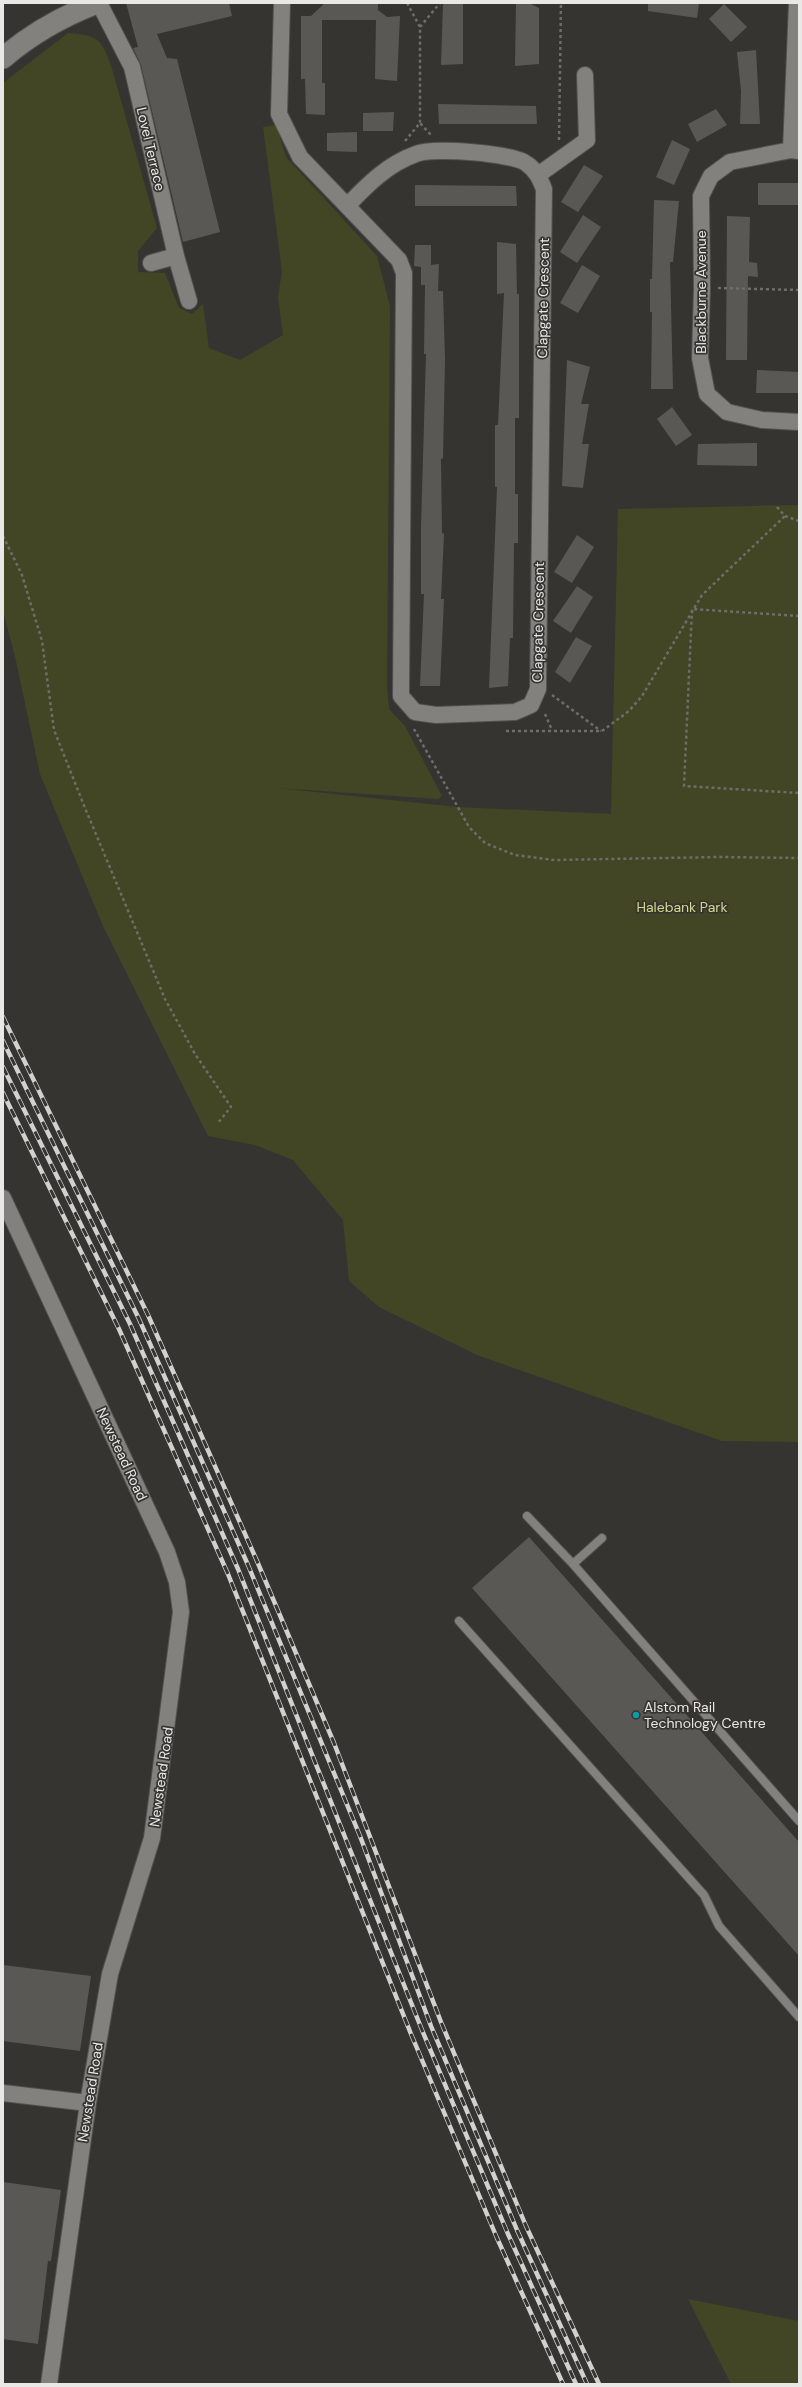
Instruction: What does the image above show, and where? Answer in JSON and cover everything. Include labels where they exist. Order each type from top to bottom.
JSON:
[{"type":"street","points":[[3,58],[43,28],[74,12],[98,3]]},
{"type":"street","name":"Lovel Terrace","points":[[98,3],[132,67],[176,256],[190,301]]},
{"type":"street","points":[[282,3],[279,114],[300,157],[348,205],[399,260],[404,273],[401,696],[414,712]]},
{"type":"street","name":"Blackburne Avenue","points":[[797,3],[795,151],[730,162],[711,176],[701,196],[702,288],[700,358],[706,394],[727,412],[762,420],[799,422]]},
{"type":"street","points":[[348,205],[373,179],[417,153],[450,151],[508,157],[526,163],[538,175],[587,140],[585,75]]},
{"type":"street","name":"Clapgate Crescent","points":[[414,712],[436,715],[515,712],[531,705],[538,689],[544,189],[538,175]]},
{"type":"street","points":[[151,263],[176,256]]},
{"type":"street","name":"Newstead Road","points":[[3,1198],[167,1552],[173,1566],[180,1598],[181,1626],[152,1838],[110,1974],[88,2103],[49,2384]]},
{"type":"street","points":[[3,2093],[88,2103]]},
{"type":"lane","points":[[527,1516],[573,1564],[799,1821]]},
{"type":"lane","points":[[573,1564],[602,1538]]},
{"type":"lane","points":[[458,1620],[704,1895],[719,1926],[799,2017]]},
{"type":"path","points":[[407,3],[420,27],[420,123]]},
{"type":"path","points":[[420,27],[440,3]]},
{"type":"path","points":[[558,161],[561,3]]},
{"type":"path","points":[[702,288],[799,290]]},
{"type":"path","points":[[777,507],[785,516],[799,521]]},
{"type":"path","points":[[538,689],[546,690],[602,731],[629,711],[642,696],[702,595],[785,516]]},
{"type":"path","points":[[3,536],[22,575],[42,641],[54,730],[85,808],[165,999],[196,1054],[231,1106],[217,1124]]},
{"type":"path","points":[[692,610],[799,616]]},
{"type":"path","points":[[692,610],[684,786],[799,793]]},
{"type":"path","points":[[542,708],[552,730]]},
{"type":"path","points":[[414,712],[414,732],[469,827],[485,843],[515,855],[554,860],[719,857],[799,858]]},
{"type":"green space","name":"Halebank Park","points":[[68,33],[86,35],[97,40],[104,49],[111,65],[157,228],[138,251],[138,272],[165,273],[179,308],[192,314],[203,304],[209,348],[240,360],[283,335],[278,297],[282,271],[263,127],[276,125],[286,157],[377,256],[390,306],[387,686],[389,709],[405,726],[442,796],[438,799],[278,788],[457,807],[611,814],[618,509],[799,505],[799,1442],[722,1441],[477,1355],[379,1307],[349,1281],[343,1220],[293,1160],[255,1145],[208,1136],[103,926],[40,774],[16,661],[3,611],[3,83]]},
{"type":"green space","points":[[688,2299],[799,2321],[799,2384],[731,2384]]},
{"type":"building","points":[[126,3],[229,3],[232,16],[157,34],[167,58],[177,59],[220,232],[183,242],[141,65],[133,48],[138,47]]},
{"type":"building","points":[[325,3],[378,3],[378,10],[387,17],[400,16],[397,81],[375,79],[376,20],[322,20],[322,83],[325,83],[325,115],[306,114],[305,79],[301,79],[301,16],[311,16]]},
{"type":"building","points":[[443,3],[463,3],[463,64],[441,65]]},
{"type":"building","points":[[516,3],[529,3],[539,8],[539,64],[515,66]]},
{"type":"building","points":[[648,3],[699,3],[697,18],[648,11]]},
{"type":"building","points":[[724,4],[747,27],[731,42],[709,19]]},
{"type":"building","points":[[756,50],[760,124],[740,124],[741,91],[737,52]]},
{"type":"building","points":[[438,104],[536,106],[537,124],[439,124]]},
{"type":"building","points":[[716,109],[727,125],[697,142],[688,124]]},
{"type":"building","points":[[394,112],[393,131],[363,131],[363,113]]},
{"type":"building","points":[[357,132],[357,152],[327,151],[327,133]]},
{"type":"building","points":[[672,140],[690,149],[674,185],[656,177]]},
{"type":"building","points":[[584,165],[603,176],[578,212],[561,202]]},
{"type":"building","points":[[758,183],[799,183],[799,205],[758,205]]},
{"type":"building","points":[[415,185],[516,186],[517,206],[415,206]]},
{"type":"building","points":[[654,200],[679,201],[673,262],[670,262],[673,389],[651,389],[652,312],[650,312],[650,279],[652,279]]},
{"type":"building","points":[[583,215],[601,227],[577,263],[560,252]]},
{"type":"building","points":[[727,216],[750,217],[749,262],[757,263],[758,277],[748,276],[747,360],[726,360]]},
{"type":"building","points":[[497,242],[516,244],[517,294],[519,294],[519,418],[515,418],[515,494],[518,494],[518,543],[514,543],[513,638],[510,638],[508,686],[489,688],[497,487],[495,487],[495,425],[498,425],[504,293],[497,294]]},
{"type":"building","points":[[415,245],[431,245],[431,265],[439,264],[438,291],[443,291],[445,359],[443,458],[441,459],[442,533],[444,534],[441,599],[444,599],[440,686],[420,686],[424,594],[421,594],[421,527],[426,354],[424,354],[425,285],[421,285],[421,267],[414,266]]},
{"type":"building","points":[[582,265],[600,276],[578,313],[560,303]]},
{"type":"building","points":[[567,360],[590,367],[581,404],[589,404],[582,444],[589,444],[583,488],[562,486]]},
{"type":"building","points":[[757,370],[799,372],[799,393],[756,393]]},
{"type":"building","points":[[672,407],[692,435],[676,446],[657,419]]},
{"type":"building","points":[[757,443],[757,466],[697,465],[698,444]]},
{"type":"building","points":[[577,535],[594,547],[572,583],[554,572]]},
{"type":"building","points":[[577,586],[593,597],[571,633],[553,621]]},
{"type":"building","points":[[576,637],[592,646],[570,683],[555,672]]},
{"type":"building","name":"Alstom Rail Technology Centre","points":[[529,1537],[799,1842],[799,1956],[472,1588]]},
{"type":"building","points":[[3,1965],[91,1976],[80,2051],[3,2041]]},
{"type":"building","points":[[3,2182],[61,2190],[51,2261],[48,2261],[38,2344],[3,2339]]},
{"type":"railway","points":[[3,1017],[148,1315],[257,1561],[334,1743],[441,2022],[526,2226],[599,2384]]},
{"type":"railway","points":[[3,1041],[139,1319],[248,1565],[360,1836],[431,2026],[517,2230],[587,2384]]},
{"type":"railway","points":[[3,1067],[130,1324],[238,1569],[422,2030],[508,2234],[576,2384]]},
{"type":"railway","points":[[3,1093],[119,1329],[228,1574],[411,2034],[497,2238],[563,2384]]},
{"type":"place","name":"Alstom Rail Technology Centre","points":[[636,1715]]}]
